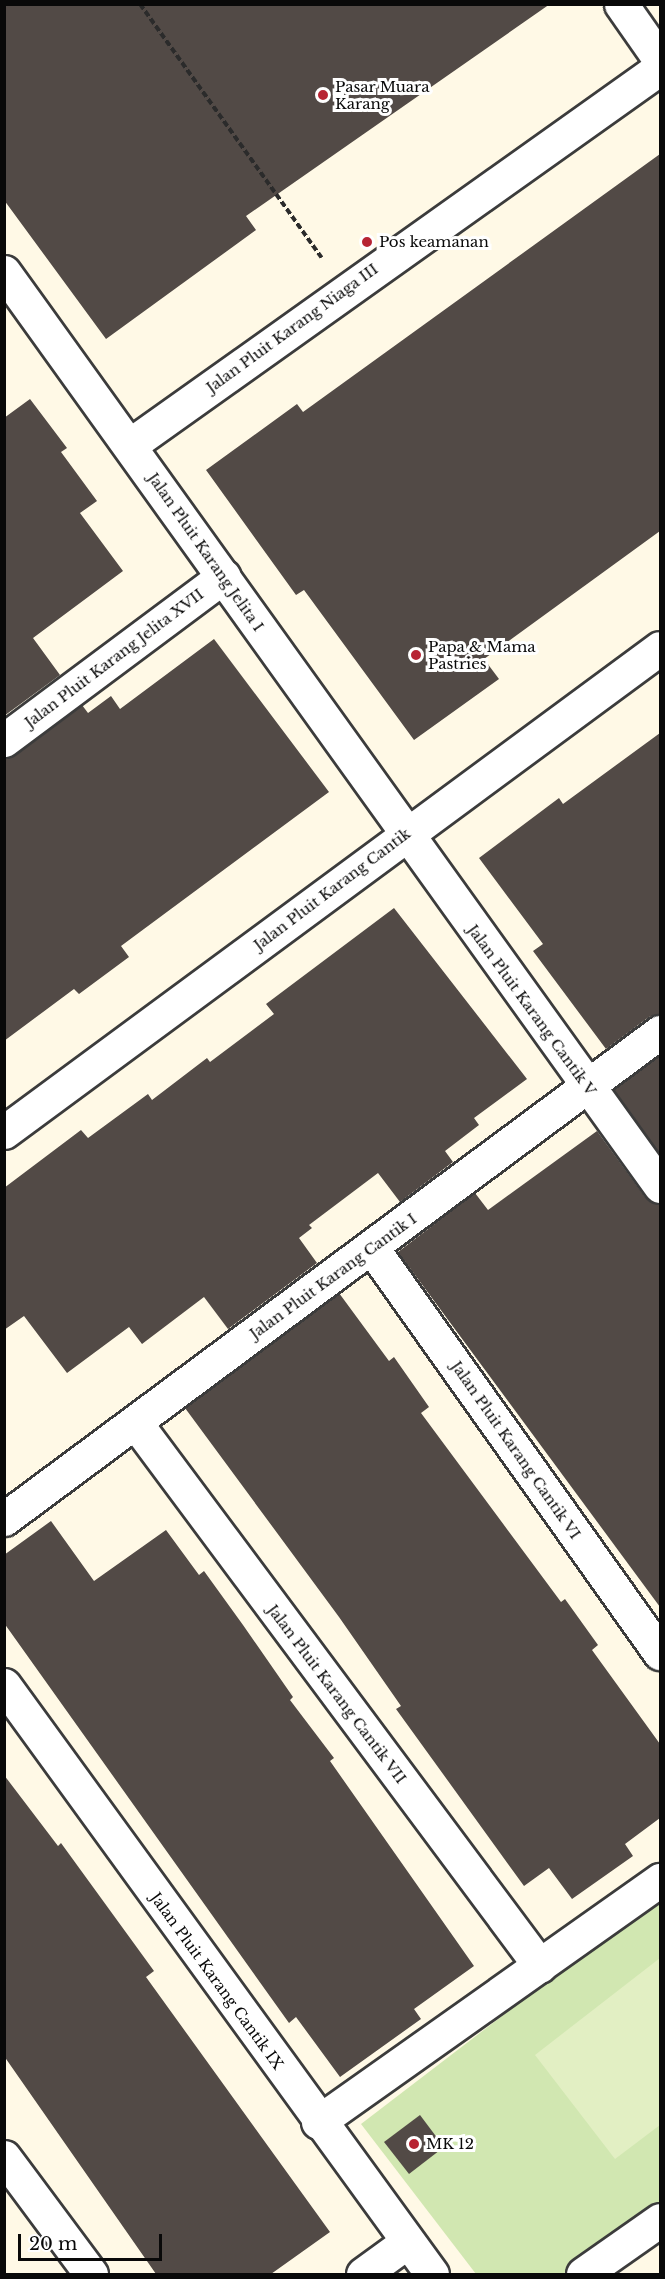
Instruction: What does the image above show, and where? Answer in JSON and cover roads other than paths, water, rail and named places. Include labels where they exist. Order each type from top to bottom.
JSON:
[{"type":"street","points":[[621,4],[660,60]]},
{"type":"street","name":"Jalan Pluit Karang Niaga III","points":[[130,445],[660,68]]},
{"type":"street","name":"Jalan Pluit Karang Jelita I","points":[[4,272],[224,576],[405,834]]},
{"type":"street","name":"Jalan Pluit Karang Jelita XVII","points":[[4,740],[224,576]]},
{"type":"street","name":"Jalan Pluit Karang Cantik","points":[[4,1132],[660,648]]},
{"type":"street","name":"Jalan Pluit Karang Cantik V","points":[[405,834],[660,1186]]},
{"type":"street","name":"Jalan Pluit Karang Cantik I","points":[[4,1520],[660,1032]]},
{"type":"street","name":"Jalan Pluit Karang Cantik VI","points":[[372,1248],[660,1653]]},
{"type":"street","name":"Jalan Pluit Karang Cantik VII","points":[[135,1422],[540,1966]]},
{"type":"street","name":"Jalan Pluit Karang Cantik IX","points":[[4,1685],[318,2122],[432,2274]]},
{"type":"street","points":[[318,2122],[660,1880]]},
{"type":"street","points":[[4,2157],[91,2274]]},
{"type":"street","points":[[583,2274],[660,2220]]},
{"type":"street","points":[[363,2274],[407,2242]]},
{"type":"place","name":"Pasar Muara Karang","points":[[323,95]]},
{"type":"place","name":"Pos keamanan","points":[[367,242]]},
{"type":"place","name":"Papa & Mama Pastries","points":[[416,655]]},
{"type":"place","name":"MK 12","points":[[414,2144]]}]
